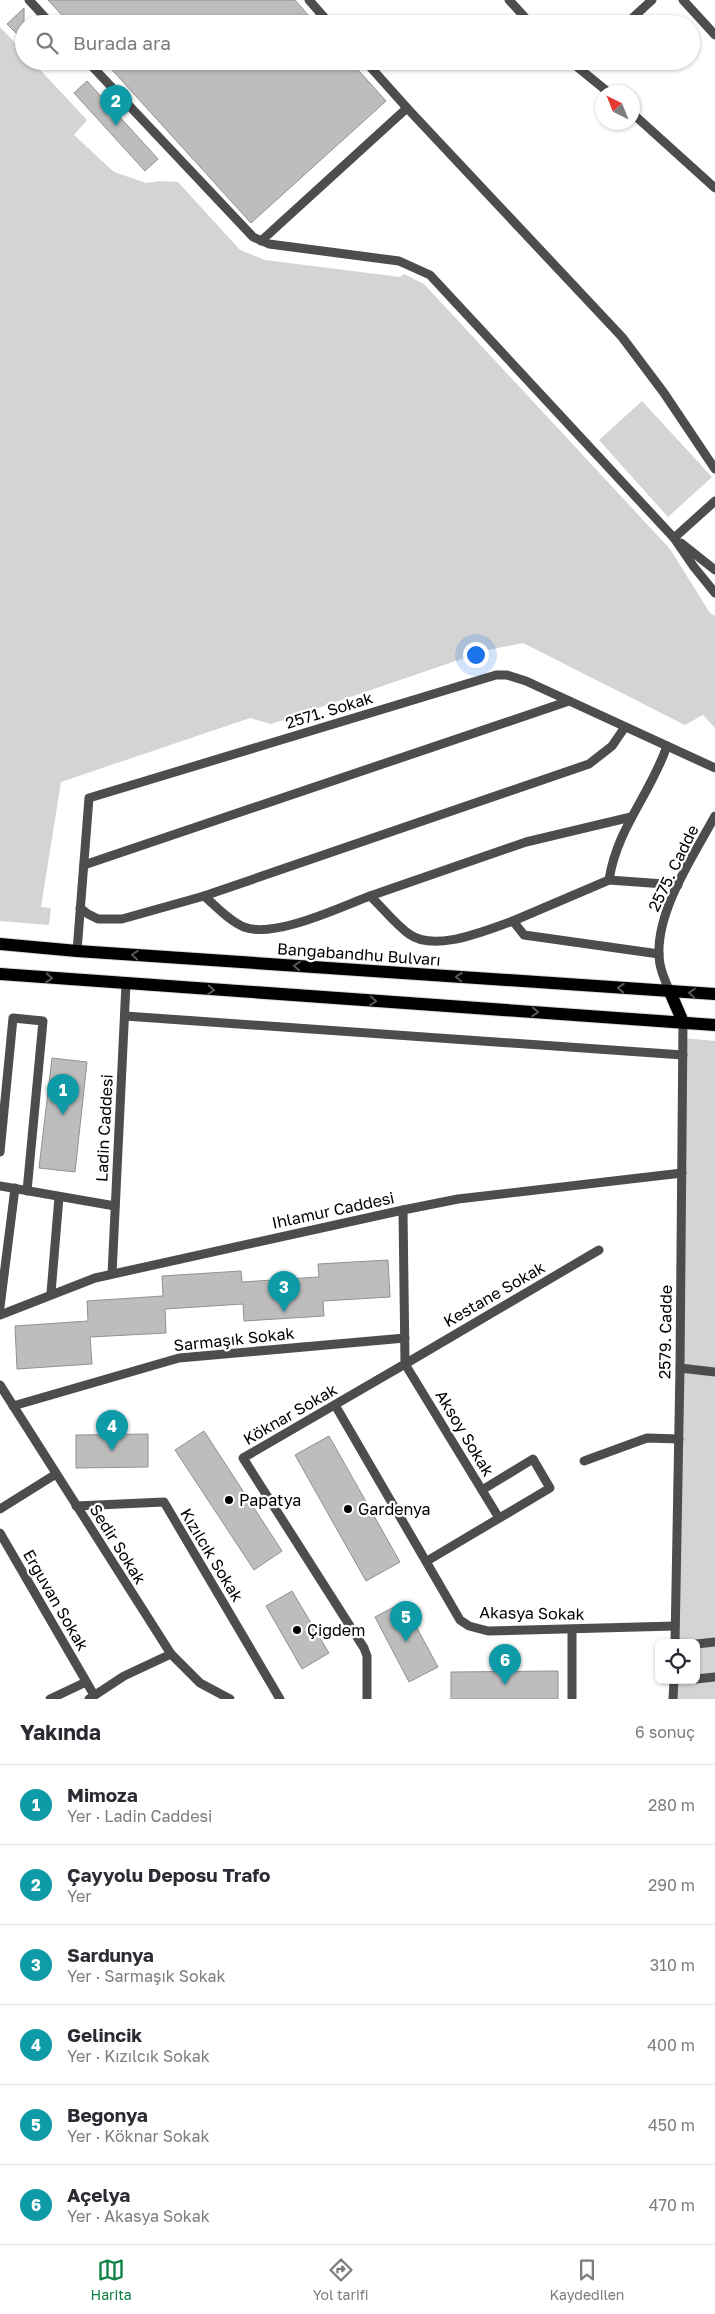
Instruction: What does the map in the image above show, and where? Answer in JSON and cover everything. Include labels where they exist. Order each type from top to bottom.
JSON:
[{"type":"main road","name":"Bangabandhu Bulvarı","points":[[0,944],[77,951],[715,994]]},
{"type":"main road","points":[[0,974],[715,1025]]},
{"type":"main road","points":[[670,992],[683,1022]]},
{"type":"street","points":[[29,0],[43,15]]},
{"type":"street","points":[[309,0],[322,15]]},
{"type":"street","points":[[509,0],[523,15]]},
{"type":"street","points":[[636,15],[652,0]]},
{"type":"street","points":[[682,0],[696,15]]},
{"type":"street","points":[[700,19],[715,35]]},
{"type":"street","points":[[95,70],[247,232],[261,241],[399,261],[430,275],[674,538],[694,567],[715,592]]},
{"type":"street","points":[[372,70],[622,337],[664,393],[715,469]]},
{"type":"street","points":[[581,70],[599,85]]},
{"type":"street","points":[[261,241],[407,108]]},
{"type":"street","points":[[640,120],[715,188]]},
{"type":"street","points":[[674,538],[715,501]]},
{"type":"street","points":[[674,538],[715,570]]},
{"type":"street","name":"2571. Sokak","points":[[77,951],[89,798],[496,675],[518,677],[715,768]]},
{"type":"street","points":[[84,865],[569,701]]},
{"type":"street","points":[[80,908],[93,917],[106,920],[122,919],[204,896],[589,764],[612,746],[625,727]]},
{"type":"street","points":[[609,880],[615,851],[631,817],[651,785],[667,746]]},
{"type":"street","name":"2575. Cadde","points":[[670,992],[660,966],[661,929],[678,885],[715,816]]},
{"type":"street","points":[[204,896],[243,926],[258,930],[280,928],[526,842],[631,817]]},
{"type":"street","points":[[370,896],[410,935],[440,941],[456,939],[513,921],[609,880],[678,885]]},
{"type":"street","points":[[513,921],[524,935],[659,954]]},
{"type":"street","name":"Ladin Caddesi","points":[[112,1274],[126,984]]},
{"type":"street","points":[[125,1016],[683,1055]]},
{"type":"street","points":[[0,1152],[13,1018],[43,1021],[27,1191]]},
{"type":"street","name":"2579. Cadde","points":[[675,1639],[683,1022]]},
{"type":"street","name":"Ihlamur Caddesi","points":[[0,1314],[51,1293],[112,1274],[403,1210],[458,1200],[682,1174]]},
{"type":"street","points":[[0,1186],[115,1206]]},
{"type":"street","points":[[0,1307],[14,1188]]},
{"type":"street","points":[[51,1293],[59,1197]]},
{"type":"street","points":[[403,1210],[405,1364]]},
{"type":"street","name":"Kestane Sokak","points":[[405,1364],[599,1250]]},
{"type":"street","name":"Sarmaşık Sokak","points":[[13,1406],[178,1358],[405,1338]]},
{"type":"street","name":"Köknar Sokak","points":[[367,1699],[367,1656],[364,1648],[243,1458],[405,1364]]},
{"type":"street","name":"Aksoy Sokak","points":[[405,1364],[499,1518]]},
{"type":"street","points":[[680,1368],[715,1372]]},
{"type":"street","name":"Sedir Sokak","points":[[0,1385],[171,1654],[184,1670],[200,1683],[230,1699]]},
{"type":"street","name":"Akasya Sokak","points":[[335,1405],[460,1620],[469,1626],[488,1631],[675,1626]]},
{"type":"street","points":[[584,1461],[647,1438],[679,1440]]},
{"type":"street","points":[[427,1561],[550,1488],[533,1460],[482,1490]]},
{"type":"street","points":[[0,1509],[56,1474]]},
{"type":"street","name":"Kızılcık Sokak","points":[[76,1506],[164,1502],[280,1699]]},
{"type":"street","name":"Erguvan Sokak","points":[[0,1533],[86,1682],[91,1697]]},
{"type":"street","points":[[572,1630],[572,1699]]},
{"type":"street","points":[[700,1644],[715,1642]]},
{"type":"street","points":[[91,1697],[124,1676],[171,1654]]},
{"type":"street","points":[[700,1679],[715,1677]]},
{"type":"street","points":[[50,1699],[86,1682]]},
{"type":"street","points":[[673,1699],[674,1684]]},
{"type":"shaded area","points":[[0,27],[15,43],[15,70],[40,70],[87,120],[74,135],[114,172],[146,183],[160,181],[178,182],[240,250],[265,260],[400,277],[404,274],[424,284],[670,549],[710,613],[715,616],[715,728],[703,715],[685,725],[523,643],[488,650],[271,724],[250,718],[61,782],[41,907],[51,908],[49,925],[0,921]]},
{"type":"shaded area","points":[[642,401],[712,477],[668,517],[599,440]]},
{"type":"shaded area","points":[[683,1038],[715,1041],[715,1699],[673,1699],[674,1684],[700,1684],[700,1639],[675,1639]]},
{"type":"building","points":[[48,0],[295,0],[308,15],[62,15]]},
{"type":"building","points":[[24,8],[24,15],[17,15]]},
{"type":"building","points":[[15,16],[15,32],[7,24]]},
{"type":"building","points":[[112,70],[358,70],[386,101],[251,223]]},
{"type":"building","points":[[87,81],[158,159],[145,171],[74,93]]},
{"type":"building","points":[[52,1058],[87,1062],[75,1172],[39,1168]]},
{"type":"building","points":[[388,1260],[390,1297],[323,1301],[324,1316],[244,1321],[243,1304],[165,1309],[166,1333],[90,1337],[92,1364],[17,1369],[15,1326],[88,1321],[87,1301],[163,1296],[162,1276],[241,1271],[242,1282],[319,1277],[318,1264]]},
{"type":"building","name":"Papatya","points":[[204,1431],[282,1551],[254,1570],[175,1450]]},
{"type":"building","points":[[148,1434],[148,1467],[76,1468],[76,1435]]},
{"type":"building","name":"Gardenya","points":[[329,1436],[400,1562],[366,1581],[295,1455]]},
{"type":"building","name":"Çiğdem","points":[[292,1591],[329,1653],[302,1669],[266,1606]]},
{"type":"building","points":[[403,1602],[438,1667],[409,1682],[375,1617]]},
{"type":"building","points":[[558,1671],[558,1699],[451,1699],[451,1672]]},
{"type":"place","name":"Çayyolu Deposu Trafo","points":[[116,126]]},
{"type":"place","name":"Mimoza","points":[[63,1115]]},
{"type":"place","name":"Sardunya","points":[[284,1312]]},
{"type":"place","name":"Gelincik","points":[[112,1451]]},
{"type":"place","name":"Papatya","points":[[229,1500]]},
{"type":"place","name":"Gardenya","points":[[348,1509]]},
{"type":"place","name":"Çiğdem","points":[[297,1630]]},
{"type":"place","name":"Begonya","points":[[406,1642]]},
{"type":"place","name":"Açelya","points":[[505,1685]]}]
